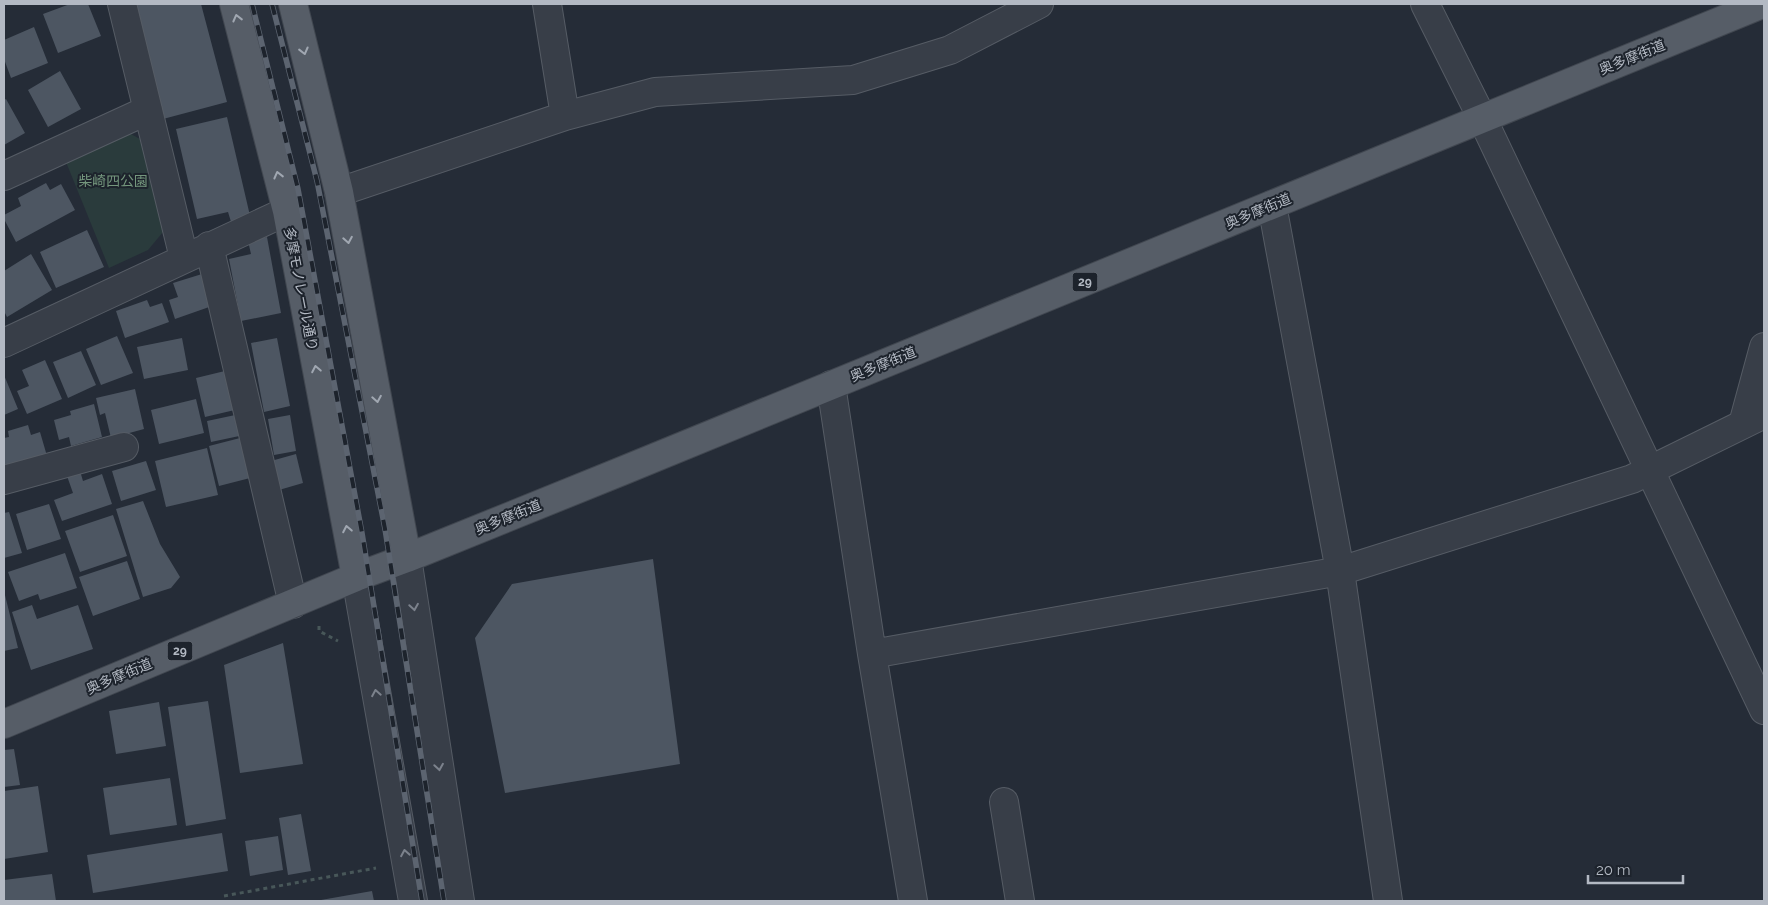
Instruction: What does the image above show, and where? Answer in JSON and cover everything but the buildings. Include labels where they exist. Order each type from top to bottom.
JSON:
[{"type":"main road","name":"多摩モノレール通り","points":[[234,4],[287,211],[356,577]]},
{"type":"main road","points":[[293,4],[339,192],[407,558]]},
{"type":"main road","name":"奥多摩街道","points":[[4,724],[356,577],[407,558],[1762,4]]},
{"type":"street","points":[[122,4],[184,258]]},
{"type":"street","points":[[547,4],[565,116]]},
{"type":"street","points":[[339,192],[565,116],[655,92],[853,80],[950,50],[1039,4]]},
{"type":"street","points":[[1425,4],[1482,118],[1764,710]]},
{"type":"street","points":[[4,176],[148,110]]},
{"type":"street","points":[[1272,205],[1340,571],[1388,901]]},
{"type":"street","points":[[4,342],[287,211]]},
{"type":"street","points":[[209,246],[293,604]]},
{"type":"street","points":[[872,654],[1340,571],[1632,479],[1754,419],[1764,347]]},
{"type":"street","points":[[830,385],[913,901]]},
{"type":"street","points":[[4,480],[124,447]]},
{"type":"street","points":[[407,558],[460,901]]},
{"type":"street","points":[[356,577],[413,901]]},
{"type":"street","points":[[1004,802],[1020,901]]},
{"type":"path","points":[[224,896],[406,862]]},
{"type":"green space","name":"柴崎四公園","points":[[129,133],[140,139],[163,232],[148,250],[109,268],[66,162]]},
{"type":"railway","points":[[252,4],[298,189],[362,533],[422,901]]},
{"type":"railway","points":[[272,4],[317,181],[385,529],[444,901]]}]
